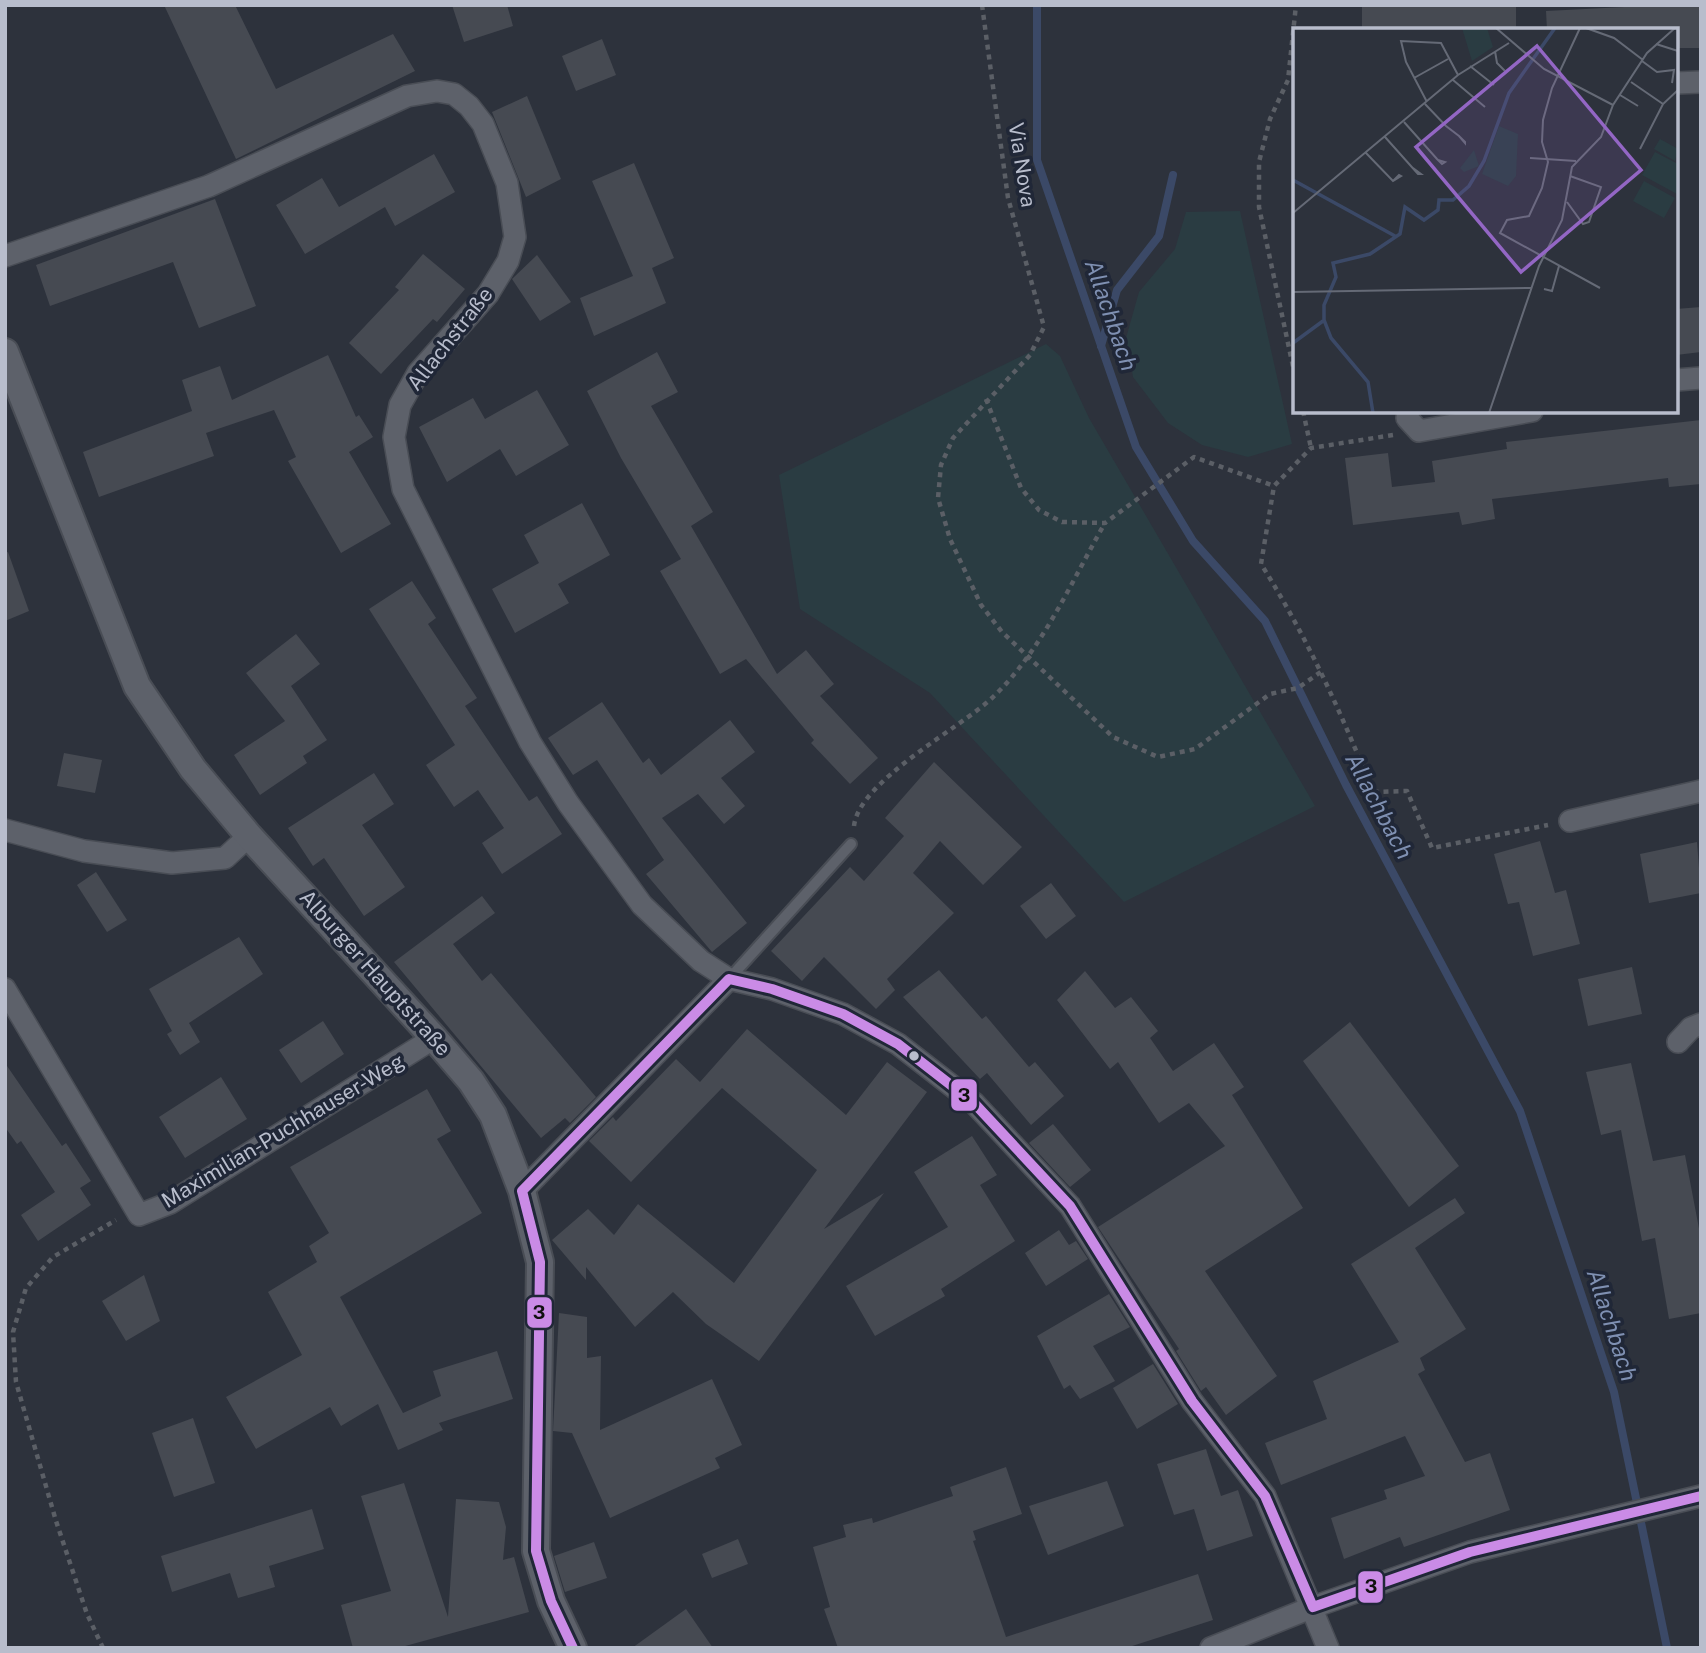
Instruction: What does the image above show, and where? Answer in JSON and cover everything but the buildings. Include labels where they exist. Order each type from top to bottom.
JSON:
[{"type":"street","points":[[1678,83],[1701,82]]},
{"type":"street","name":"Allachstraße","points":[[5,256],[209,187],[407,96],[437,91],[454,94],[469,106],[482,124],[507,183],[515,237],[508,261],[488,294],[418,373],[400,405],[394,437],[402,489],[530,742],[568,803],[642,905],[701,961],[729,979],[772,989],[843,1014],[898,1044],[974,1103],[1070,1206],[1192,1401],[1265,1496],[1313,1606],[1328,1648]]},
{"type":"street","name":"Alburger Hauptstraße","points":[[5,352],[137,686],[193,769],[249,836],[434,1038],[471,1081],[493,1115],[522,1191],[540,1262],[536,1552],[551,1601],[573,1648]]},
{"type":"street","points":[[1678,380],[1701,378]]},
{"type":"street","points":[[1408,413],[1407,418],[1419,431],[1516,413]]},
{"type":"street","points":[[1570,821],[1701,791]]},
{"type":"street","points":[[5,830],[84,850],[172,863],[225,858],[249,836]]},
{"type":"street","points":[[522,1191],[729,979]]},
{"type":"street","name":"Maximilian-Puchhauser-Weg","points":[[5,989],[139,1215],[170,1203],[434,1038]]},
{"type":"street","points":[[1678,1042],[1691,1028],[1701,1024]]},
{"type":"street","points":[[1211,1648],[1313,1606],[1470,1552],[1701,1496]]},
{"type":"lane","points":[[729,979],[852,844]]},
{"type":"path","name":"Via Nova","points":[[982,5],[1008,198],[1044,327],[1030,355],[986,399]]},
{"type":"path","points":[[1294,28],[1296,5]]},
{"type":"path","points":[[1293,33],[1288,80],[1270,120],[1259,162],[1259,206],[1293,367]]},
{"type":"path","points":[[1288,80],[1293,81]]},
{"type":"path","points":[[1105,523],[1062,522],[1039,510],[1021,488],[986,399],[953,438],[941,465],[938,498],[960,564],[981,605],[1027,659],[1113,737],[1158,757],[1195,749],[1270,694],[1298,688],[1322,671]]},
{"type":"path","points":[[1303,413],[1311,448]]},
{"type":"path","points":[[1419,431],[1311,448],[1274,486],[1261,564],[1322,671],[1373,792],[1407,791],[1432,848],[1570,821]]},
{"type":"path","points":[[852,844],[855,811],[901,766],[992,698],[1027,659],[1105,523],[1194,457],[1274,486]]},
{"type":"path","points":[[103,1648],[88,1614],[56,1521],[16,1382],[13,1332],[26,1288],[53,1257],[135,1209]]},
{"type":"shaded area","points":[[1240,211],[1292,444],[1248,457],[1202,445],[1168,423],[1133,377],[1126,338],[1139,292],[1175,249],[1186,212]]},
{"type":"shaded area","points":[[1046,344],[1060,356],[1089,418],[1315,806],[1124,902],[930,693],[800,609],[779,475]]},
{"type":"waterway","name":"Allachbach","points":[[1037,5],[1037,160],[1136,447],[1193,541],[1265,621],[1346,785],[1520,1111],[1614,1392],[1667,1648]]},
{"type":"waterway","points":[[1101,346],[1117,290],[1159,236],[1173,175]]},
{"type":"transit line","name":"3","points":[[573,1648],[551,1601],[536,1551],[540,1262],[522,1191],[729,979],[772,989],[843,1014],[898,1044],[974,1103],[1070,1206],[1192,1401],[1265,1496],[1313,1607],[1470,1552],[1701,1496]]}]
